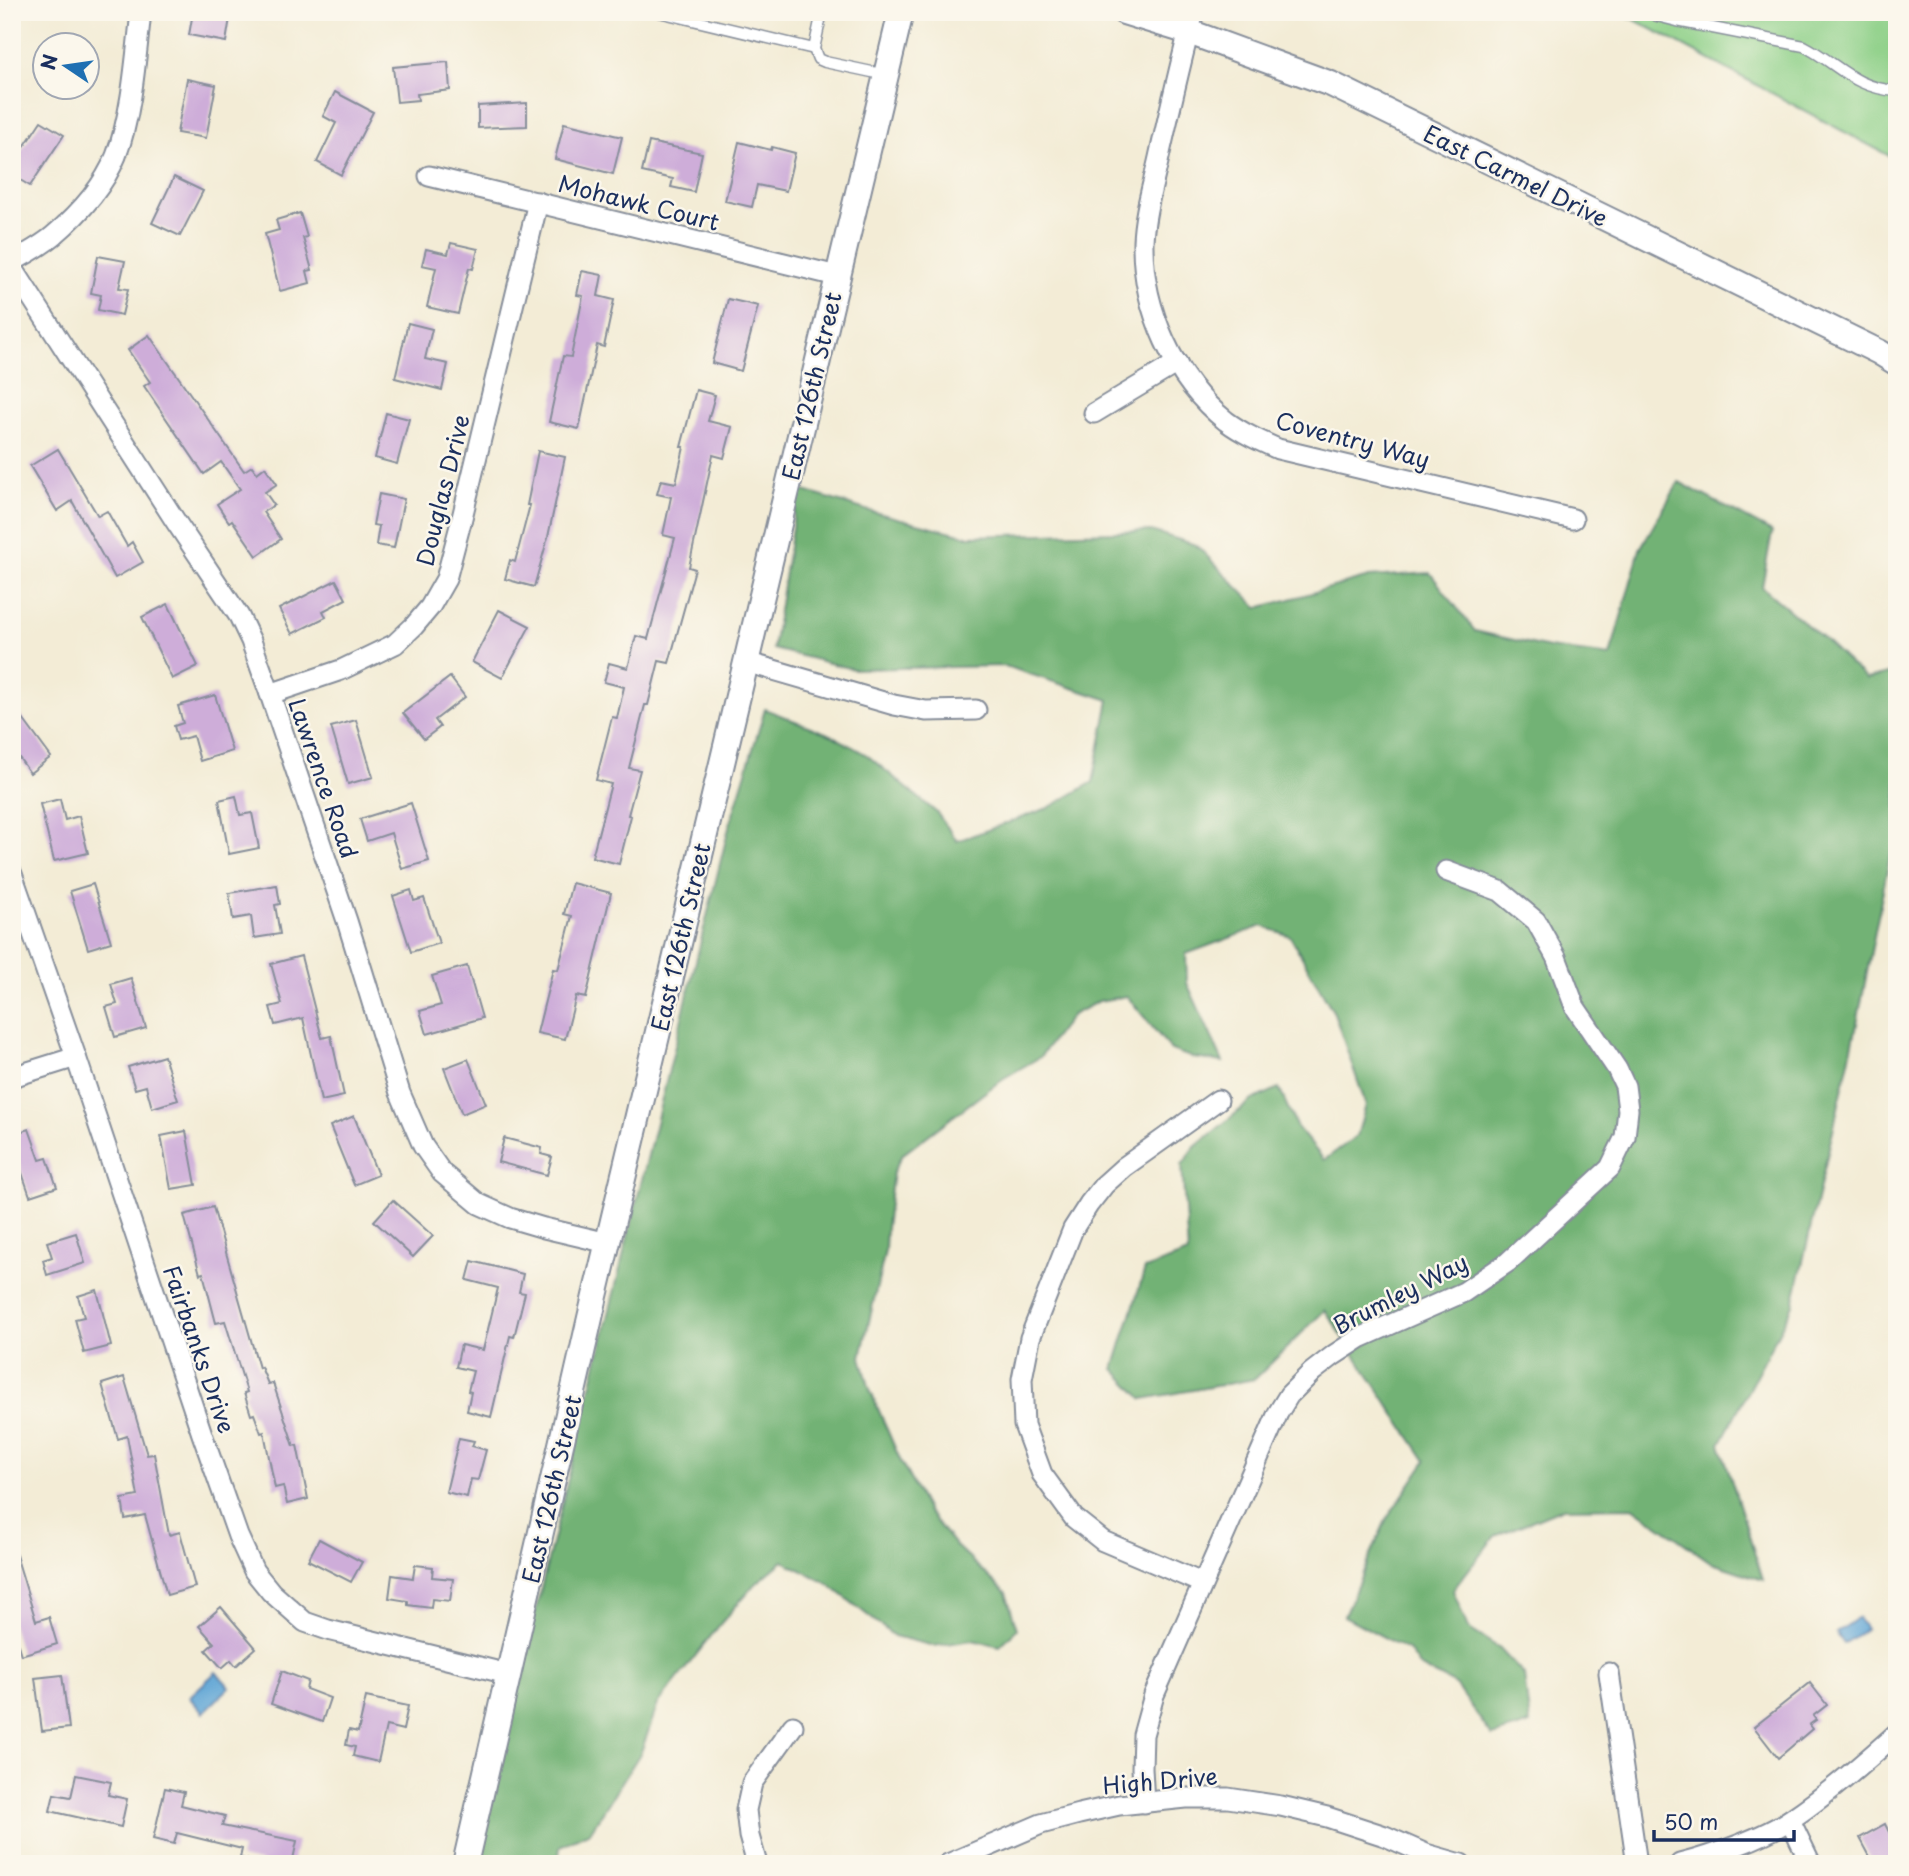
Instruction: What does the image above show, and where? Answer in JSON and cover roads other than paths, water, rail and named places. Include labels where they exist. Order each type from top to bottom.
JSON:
[{"type":"street","points":[[12,264],[51,238],[79,212],[102,183],[116,156],[127,121],[141,12]]},
{"type":"street","name":"East 126th Street","points":[[465,1864],[608,1243],[901,12]]},
{"type":"street","name":"East Carmel Drive","points":[[1124,12],[1191,22],[1331,84],[1897,363]]},
{"type":"street","name":"Coventry Way","points":[[1191,22],[1148,205],[1143,242],[1146,287],[1155,321],[1190,383],[1225,420],[1248,435],[1278,449],[1573,519]]},
{"type":"street","name":"Mohawk Court","points":[[429,176],[838,276]]},
{"type":"street","name":"Douglas Drive","points":[[270,694],[341,670],[395,644],[430,607],[446,579],[538,202]]},
{"type":"street","name":"Lawrence Road","points":[[12,264],[239,616],[251,641],[347,921],[400,1093],[423,1146],[442,1173],[479,1203],[522,1222],[608,1243]]},
{"type":"street","points":[[1094,413],[1177,363]]},
{"type":"street","points":[[746,662],[894,705],[926,711],[976,710]]},
{"type":"street","name":"Brumley Way","points":[[1144,1803],[1143,1735],[1154,1695],[1278,1413],[1289,1395],[1334,1355],[1360,1338],[1464,1292],[1508,1262],[1610,1168],[1625,1137],[1628,1110],[1625,1086],[1617,1069],[1575,1007],[1556,957],[1536,921],[1500,891],[1446,871]]},
{"type":"street","name":"Fairbanks Drive","points":[[12,874],[202,1434],[238,1536],[254,1570],[271,1592],[305,1622],[508,1674]]},
{"type":"street","points":[[12,1077],[76,1057]]},
{"type":"street","points":[[1202,1583],[1103,1541],[1074,1518],[1042,1474],[1024,1425],[1022,1379],[1030,1338],[1073,1228],[1089,1204],[1104,1185],[1124,1167],[1218,1100]]},
{"type":"street","points":[[1609,1674],[1637,1864]]},
{"type":"street","points":[[757,1864],[749,1836],[746,1810],[752,1783],[793,1726]]},
{"type":"street","points":[[1680,1864],[1753,1838],[1790,1820],[1897,1732]]},
{"type":"street","name":"High Drive","points":[[948,1864],[1041,1824],[1119,1805],[1186,1798],[1228,1798],[1281,1806],[1327,1817],[1385,1836],[1426,1854],[1461,1864]]},
{"type":"street","points":[[1790,1820],[1811,1864]]},
{"type":"lane","points":[[659,12],[814,49]]},
{"type":"lane","points":[[822,12],[814,49],[818,59],[886,75]]},
{"type":"lane","points":[[1651,12],[1677,21],[1804,46],[1860,82],[1876,89],[1897,91]]},
{"type":"water","points":[[1858,1618],[1866,1629],[1844,1644],[1836,1633]]},
{"type":"water","points":[[216,1672],[230,1687],[203,1713],[189,1697]]}]
